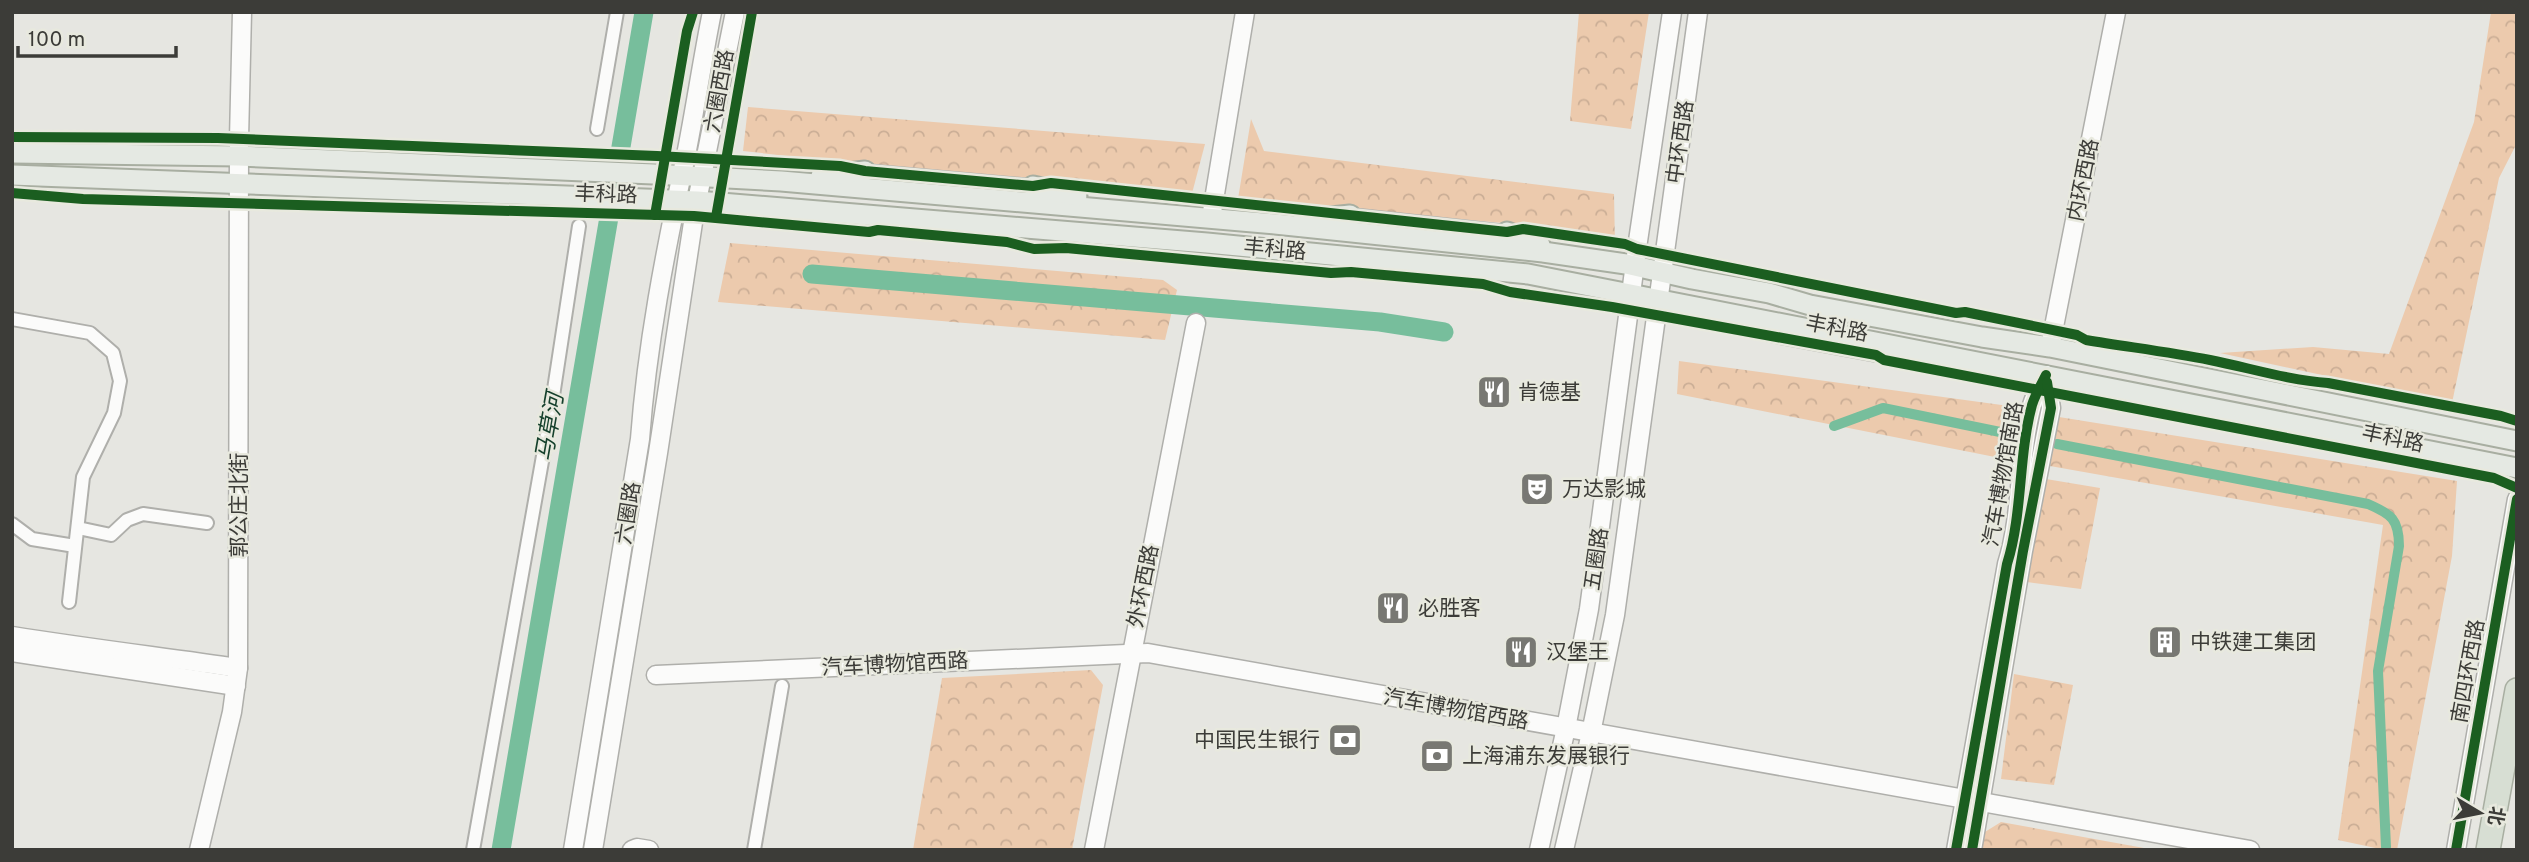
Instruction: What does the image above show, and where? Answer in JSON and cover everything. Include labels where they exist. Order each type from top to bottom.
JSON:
[{"type":"highway","points":[[2488,850],[2517,690]]},
{"type":"main road","name":"丰科路","points":[[12,153],[239,156],[781,181],[1275,224],[1563,255],[1636,266],[1769,293],[1810,305],[2049,347],[2517,441]]},
{"type":"main road","points":[[781,181],[866,171]]},
{"type":"main road","name":"丰科路","points":[[12,175],[697,201],[1193,241],[1528,274],[2517,468]]},
{"type":"main road","points":[[1033,186],[1088,199],[1118,210]]},
{"type":"main road","points":[[1275,224],[1350,215]]},
{"type":"main road","points":[[1507,232],[1563,255]]},
{"type":"main road","points":[[1715,310],[1770,335]]},
{"type":"main road","points":[[1876,355],[1920,357],[1936,353]]},
{"type":"street","name":"郭公庄北街","points":[[200,850],[237,677],[239,156],[243,12]]},
{"type":"street","points":[[597,129],[617,12]]},
{"type":"street","name":"六圈西路","points":[[681,175],[712,12]]},
{"type":"street","name":"六圈西路","points":[[702,177],[734,12]]},
{"type":"street","points":[[1211,218],[1245,12]]},
{"type":"street","name":"中环西路","points":[[1636,266],[1672,12]]},
{"type":"street","name":"中环西路","points":[[1663,272],[1698,12]]},
{"type":"street","name":"内环西路","points":[[2049,347],[2116,12]]},
{"type":"street","points":[[866,171],[1033,186]]},
{"type":"street","name":"六圈路","points":[[573,850],[640,439],[645,378],[681,175]]},
{"type":"street","name":"六圈路","points":[[593,850],[702,177]]},
{"type":"street","points":[[1350,215],[1507,232]]},
{"type":"street","points":[[473,850],[545,449],[579,226]]},
{"type":"street","name":"五圈路","points":[[1539,850],[1589,609],[1636,266]]},
{"type":"street","name":"五圈路","points":[[1564,850],[1615,615],[1663,272]]},
{"type":"street","points":[[12,319],[90,333],[113,353],[120,381],[114,413],[83,477],[69,602]]},
{"type":"street","name":"外环西路","points":[[1094,850],[1196,323]]},
{"type":"street","name":"丰科路","points":[[1770,335],[1876,355]]},
{"type":"street","name":"汽车博物馆南路","points":[[1972,850],[1973,800],[2020,475],[2032,404],[2046,375]]},
{"type":"street","name":"南四环西路","points":[[2456,850],[2517,499]]},
{"type":"street","points":[[78,528],[111,535],[127,520],[143,514],[207,523]]},
{"type":"street","points":[[12,524],[33,539],[75,546]]},
{"type":"street","points":[[12,636],[115,653],[149,655],[237,677]]},
{"type":"street","points":[[12,652],[237,677]]},
{"type":"street","name":"汽车博物馆西路","points":[[656,675],[1148,653],[2250,850]]},
{"type":"street","points":[[754,850],[782,686]]},
{"type":"street","name":"汽车博物馆南路","points":[[1956,850],[1973,800]]},
{"type":"street","points":[[632,850],[649,850]]},
{"type":"green space","points":[[1579,12],[1649,12],[1631,129],[1570,121]]},
{"type":"green space","points":[[2491,12],[2517,12],[2517,143],[2499,178],[2452,403],[2220,353],[2313,347],[2389,354],[2474,122]]},
{"type":"green space","points":[[748,107],[1205,144],[1190,201],[743,151]]},
{"type":"green space","points":[[1251,119],[1264,151],[1614,194],[1615,244],[1503,223],[1238,199]]},
{"type":"green space","points":[[730,243],[1163,280],[1177,290],[1165,340],[718,302]]},
{"type":"green space","points":[[1679,361],[2009,406],[1995,457],[1677,394]]},
{"type":"green space","points":[[2059,417],[2457,481],[2452,556],[2397,850],[2338,840],[2383,525],[2050,466]]},
{"type":"green space","points":[[2040,478],[2100,488],[2081,589],[2027,582]]},
{"type":"green space","points":[[1091,670],[1103,685],[1072,850],[913,850],[942,678]]},
{"type":"green space","points":[[2014,674],[2073,685],[2054,785],[2001,779]]},
{"type":"green space","points":[[2001,822],[2155,850],[1979,850],[1980,835]]},
{"type":"waterway","name":"马草河","points":[[501,850],[644,12]]},
{"type":"waterway","points":[[812,274],[1380,322],[1444,332]]},
{"type":"waterway","points":[[1834,426],[1883,408],[2005,433]]},
{"type":"waterway","points":[[2057,444],[2368,504],[2392,519],[2397,529],[2399,546],[2378,671],[2386,847]]},
{"type":"cycle path","points":[[655,215],[687,31],[693,12]]},
{"type":"cycle path","points":[[716,217],[752,12]]},
{"type":"cycle path","points":[[12,137],[218,138],[840,166],[865,171],[1033,186],[1051,183],[1507,232],[1523,229],[1625,244],[1637,249],[2077,335],[2086,340],[2179,354],[2284,377],[2328,383],[2517,421]]},
{"type":"cycle path","points":[[12,193],[83,199],[694,216],[1007,242],[1034,249],[1066,248],[1331,273],[1351,272],[1483,284],[1510,292],[1612,307],[1876,355],[1884,360],[2494,478],[2517,488]]},
{"type":"cycle path","points":[[1956,850],[2016,525],[2024,445],[2033,401],[2046,375]]},
{"type":"cycle path","points":[[1972,850],[2023,551],[2051,408],[2047,382]]},
{"type":"cycle path","points":[[2456,850],[2517,499]]},
{"type":"place","name":"肯德基","points":[[1494,392]]},
{"type":"place","name":"万达影城","points":[[1537,489]]},
{"type":"place","name":"必胜客","points":[[1393,608]]},
{"type":"place","name":"中铁建工集团","points":[[2165,642]]},
{"type":"place","name":"汉堡王","points":[[1521,652]]},
{"type":"place","name":"中国民生银行","points":[[1345,740]]},
{"type":"place","name":"上海浦东发展银行","points":[[1437,756]]}]
